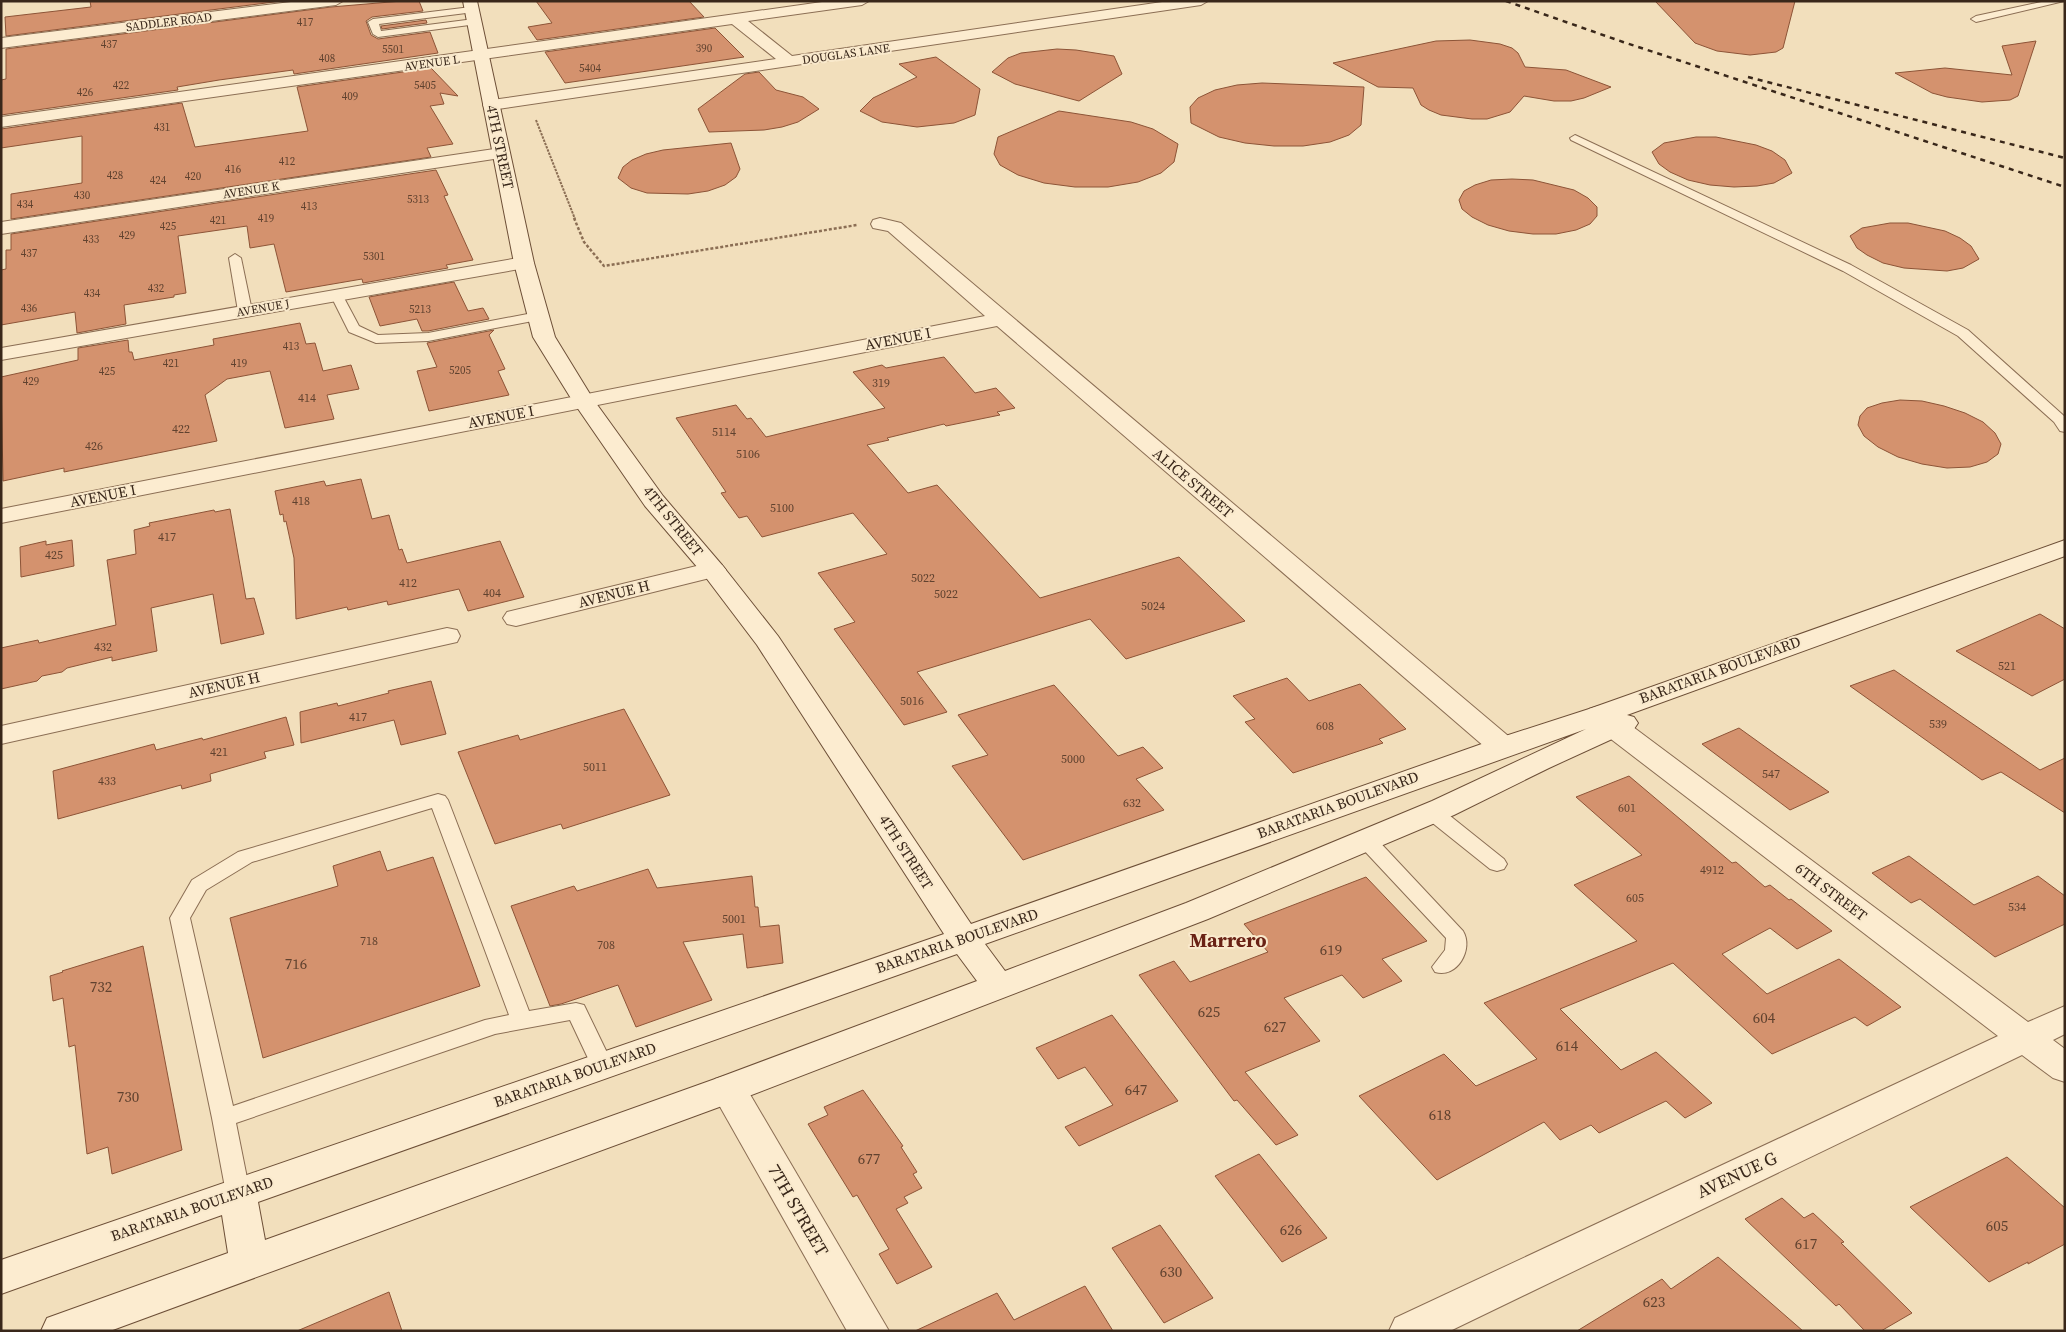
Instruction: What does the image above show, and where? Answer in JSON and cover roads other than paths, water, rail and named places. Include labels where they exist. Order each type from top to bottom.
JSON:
[{"type":"street","name":"SADDLER ROAD","points":[[1,43],[336,1]]},
{"type":"street","name":"AVENUE L","points":[[1,122],[862,1]]},
{"type":"street","name":"DOUGLAS LANE","points":[[491,105],[529,101],[1202,1]]},
{"type":"street","name":"4TH STREET","points":[[472,11],[524,263],[544,337],[583,400],[654,501],[712,570],[768,642],[964,939],[999,987]]},
{"type":"street","points":[[737,20],[790,62]]},
{"type":"street","name":"AVENUE K","points":[[1,228],[501,152]]},
{"type":"street","name":"ALICE STREET","points":[[880,224],[894,227],[1503,746]]},
{"type":"street","name":"AVENUE J","points":[[1,354],[524,263]]},
{"type":"street","name":"AVENUE I","points":[[1,516],[1000,319]]},
{"type":"street","name":"BARATARIA BOULEVARD","points":[[61,1331],[728,1089],[1197,911],[1432,812],[1606,721],[1911,601],[2065,547]]},
{"type":"street","name":"AVENUE H","points":[[516,618],[712,570]]},
{"type":"street","name":"AVENUE H","points":[[1,735],[447,636]]},
{"type":"street","name":"BARATARIA BOULEVARD","points":[[1,1276],[964,939],[1503,746],[1606,721]]},
{"type":"street","name":"6TH STREET","points":[[1606,721],[2065,1068]]},
{"type":"street","name":"AVENUE G","points":[[1409,1331],[2065,1019]]},
{"type":"street","name":"7TH STREET","points":[[728,1089],[869,1331]]},
{"type":"street","points":[[238,1193],[249,1262]]},
{"type":"lane","points":[[1976,19],[2060,1]]},
{"type":"lane","points":[[472,11],[378,34],[373,22],[472,11]]},
{"type":"lane","points":[[1575,138],[1847,268],[1963,333],[2059,420],[2065,428]]},
{"type":"lane","points":[[235,258],[245,311]]},
{"type":"lane","points":[[338,296],[354,329],[376,339],[428,337],[538,316]]},
{"type":"lane","points":[[238,1193],[224,1118],[180,918],[199,885],[245,857],[438,800],[522,1021]]},
{"type":"lane","points":[[1432,812],[1497,864]]},
{"type":"lane","points":[[1366,840],[1456,936],[1456,952],[1443,967]]},
{"type":"lane","points":[[224,1118],[493,1026],[576,1011],[602,1065]]},
{"type":"railway","points":[[1506,1],[1623,42],[2065,187]]},
{"type":"railway","points":[[1748,77],[2065,158]]},
{"type":"district","name":"Marrero","points":[[1228,940]]}]
